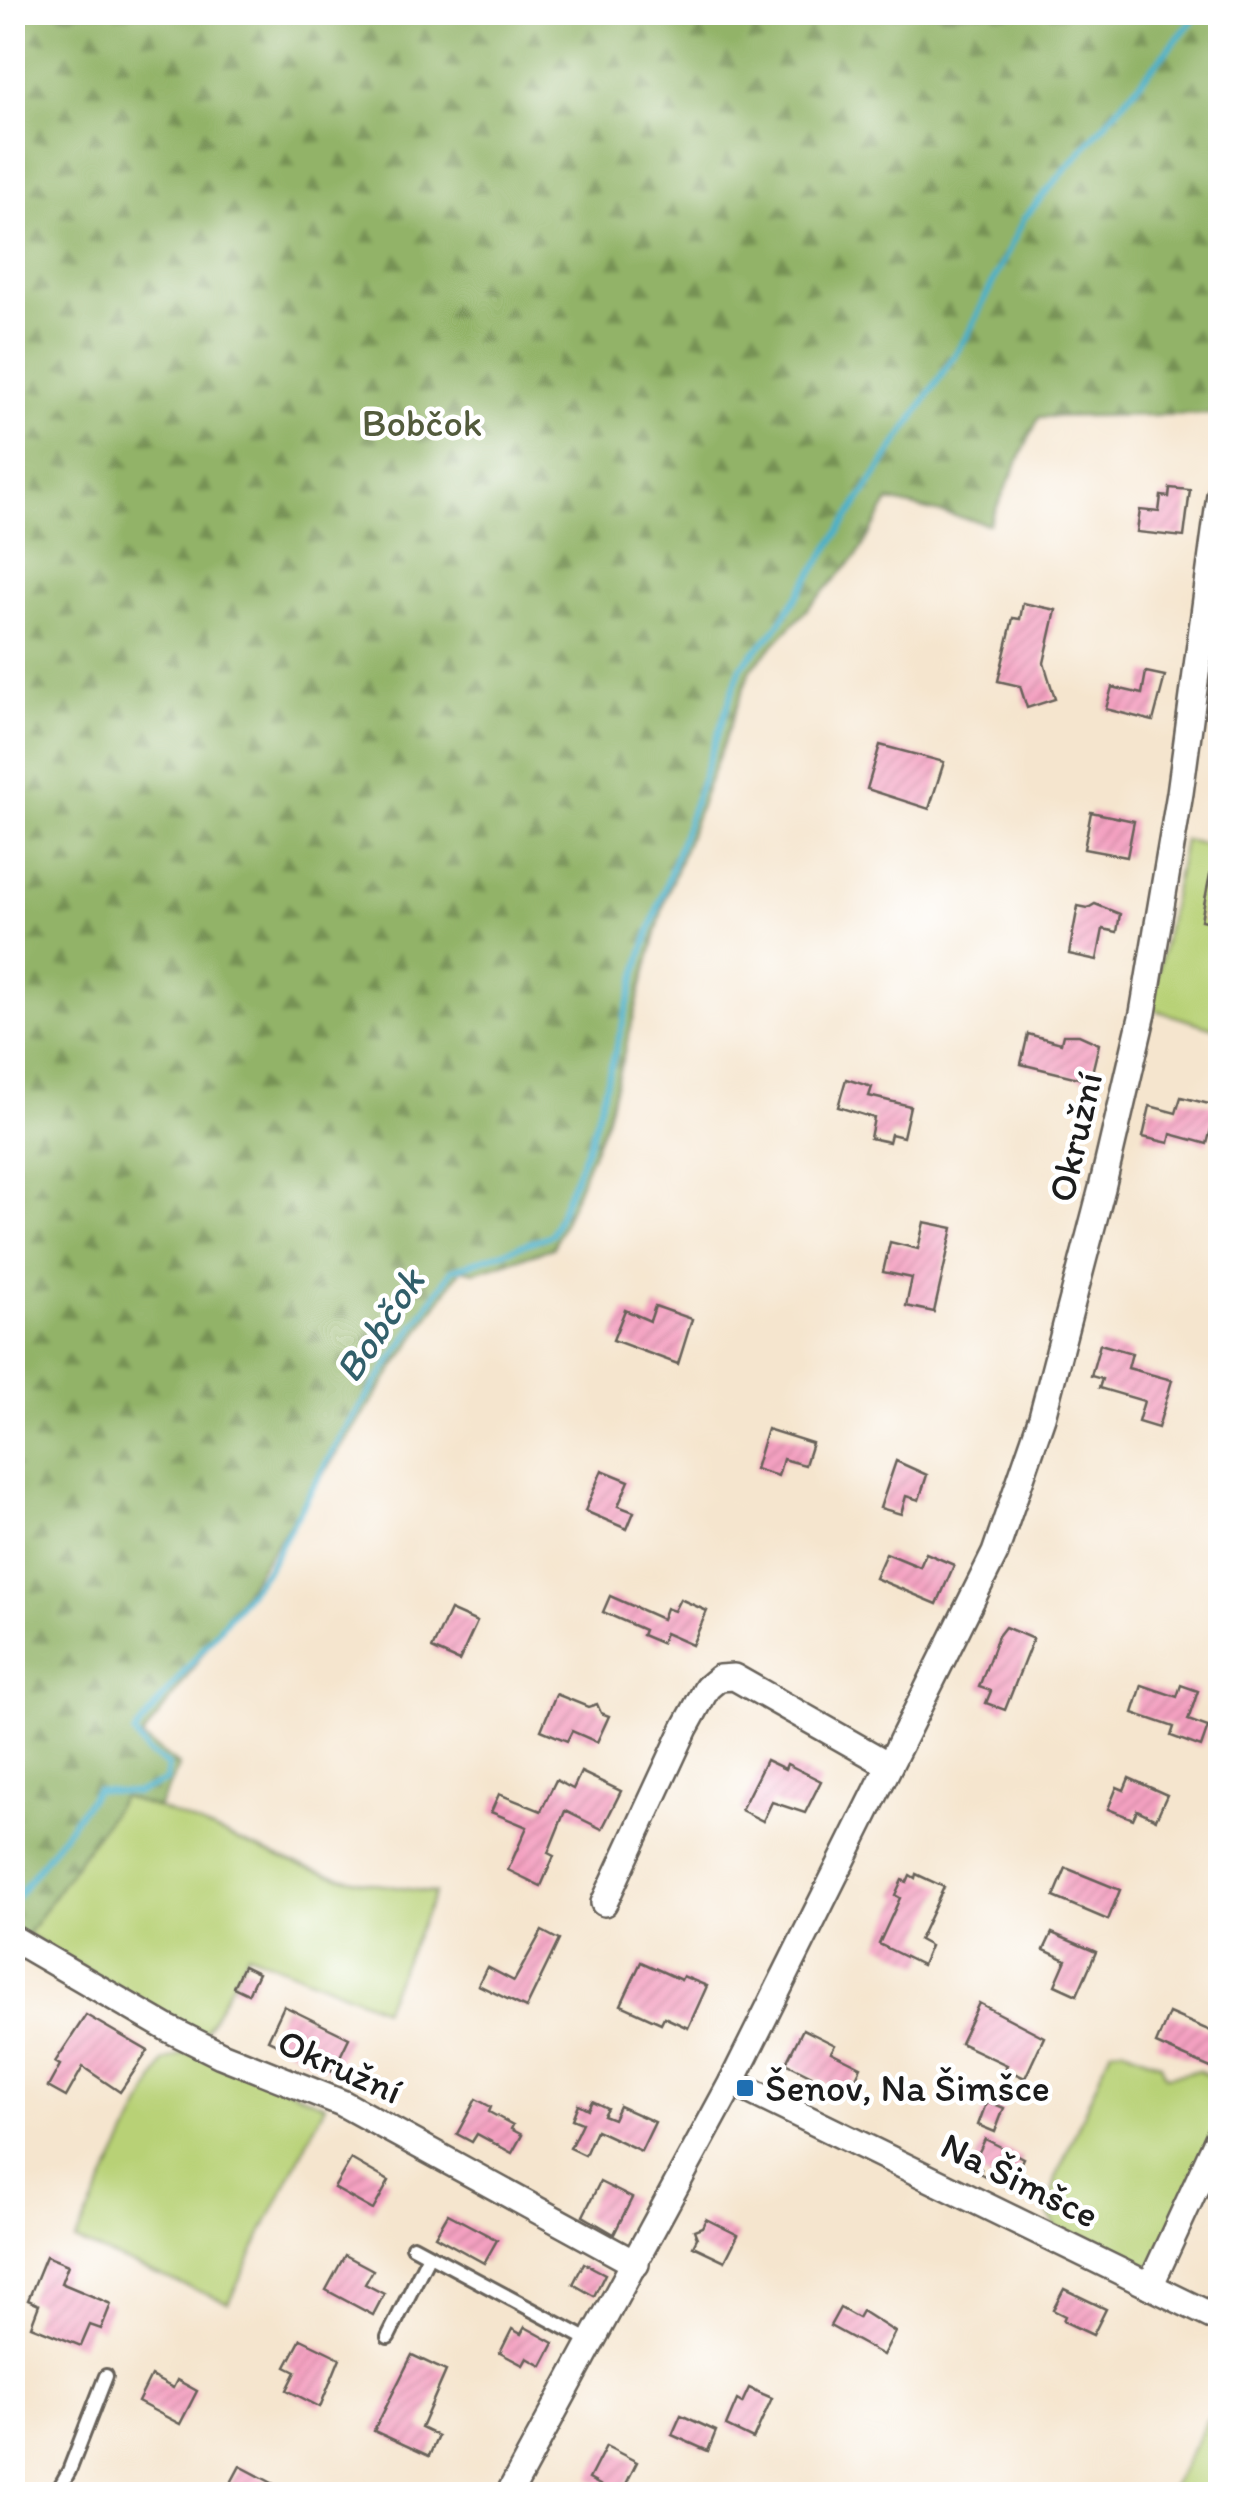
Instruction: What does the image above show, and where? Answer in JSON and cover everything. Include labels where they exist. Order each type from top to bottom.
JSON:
[{"type":"street","name":"Okružní","points":[[510,2494],[732,2082],[995,1554],[1042,1417],[1143,1013],[1180,793],[1220,495]]},
{"type":"street","points":[[604,1903],[685,1728],[707,1688],[719,1678],[734,1677],[889,1765]]},
{"type":"street","name":"Okružní","points":[[12,1938],[166,2028],[342,2103],[636,2264]]},
{"type":"street","name":"Na Šimšce","points":[[732,2082],[1220,2320]]},
{"type":"street","points":[[1150,2286],[1220,2134]]},
{"type":"lane","points":[[412,2246],[592,2342]]},
{"type":"lane","points":[[388,2337],[429,2255]]},
{"type":"lane","points":[[56,2494],[106,2376]]},
{"type":"green space","name":"Bobčok","points":[[12,13],[1220,13],[1218,414],[1039,417],[989,524],[889,501],[857,556],[751,669],[665,900],[606,1120],[553,1248],[475,1272],[461,1269],[142,1738],[179,1766],[158,1808],[122,1797],[27,1935],[12,1938]]},
{"type":"green space","points":[[1184,840],[1220,847],[1220,1030],[1151,1009]]},
{"type":"green space","points":[[122,1797],[321,1872],[435,1893],[383,2009],[248,1953],[202,2038],[27,1935]]},
{"type":"green space","points":[[1123,2048],[1161,2064],[1166,2076],[1199,2070],[1220,2082],[1220,2127],[1149,2272],[1057,2229],[1048,2212],[1056,2178],[1111,2049]]},
{"type":"green space","points":[[187,2053],[211,2056],[325,2105],[228,2303],[75,2241],[164,2061]]},
{"type":"green space","points":[[1220,2397],[1220,2494],[1168,2494]]},
{"type":"building","points":[[1170,488],[1190,490],[1184,537],[1137,532],[1140,510],[1159,512],[1161,496],[1169,497]]},
{"type":"building","points":[[1023,603],[1056,610],[1044,663],[1055,699],[1027,708],[1020,686],[998,681],[1013,618],[1020,619]]},
{"type":"building","points":[[1146,672],[1165,676],[1153,721],[1106,709],[1112,687],[1142,694]]},
{"type":"building","points":[[880,745],[944,762],[929,809],[867,789]]},
{"type":"building","points":[[1091,812],[1134,821],[1127,857],[1084,849]]},
{"type":"building","points":[[1212,864],[1220,865],[1220,924],[1201,920]]},
{"type":"building","points":[[1095,904],[1120,914],[1117,932],[1103,929],[1097,960],[1069,954],[1078,906],[1088,908]]},
{"type":"building","points":[[1028,1034],[1061,1043],[1063,1035],[1079,1035],[1099,1044],[1090,1081],[1021,1064]]},
{"type":"building","points":[[846,1079],[872,1087],[869,1096],[910,1106],[903,1137],[891,1134],[889,1142],[870,1138],[874,1118],[838,1107]]},
{"type":"building","points":[[1181,1097],[1217,1106],[1207,1144],[1171,1134],[1169,1143],[1143,1137],[1150,1106],[1176,1113]]},
{"type":"building","points":[[924,1222],[953,1228],[934,1312],[906,1306],[912,1278],[883,1272],[890,1242],[918,1249]]},
{"type":"building","points":[[655,1306],[692,1319],[678,1364],[613,1340],[625,1310],[650,1321]]},
{"type":"building","points":[[1100,1344],[1132,1353],[1128,1368],[1172,1380],[1158,1428],[1138,1422],[1144,1401],[1099,1388],[1102,1379],[1091,1376]]},
{"type":"building","points":[[767,1429],[812,1443],[805,1465],[783,1459],[778,1476],[755,1469]]},
{"type":"building","points":[[896,1461],[927,1475],[919,1500],[906,1496],[901,1514],[880,1508]]},
{"type":"building","points":[[602,1470],[629,1481],[618,1506],[634,1512],[627,1529],[585,1511]]},
{"type":"building","points":[[886,1553],[920,1567],[926,1553],[954,1565],[937,1604],[875,1578]]},
{"type":"building","points":[[610,1596],[662,1619],[666,1608],[674,1611],[680,1599],[707,1611],[692,1645],[665,1633],[661,1643],[642,1635],[644,1630],[603,1612]]},
{"type":"building","points":[[450,1610],[477,1622],[459,1661],[432,1649]]},
{"type":"building","points":[[1005,1627],[1033,1639],[1005,1710],[986,1703],[991,1691],[979,1687]]},
{"type":"building","points":[[1142,1685],[1177,1697],[1181,1685],[1198,1691],[1188,1720],[1208,1727],[1201,1747],[1171,1736],[1174,1727],[1133,1713]]},
{"type":"building","points":[[556,1694],[588,1707],[597,1704],[601,1713],[609,1716],[597,1742],[572,1731],[567,1741],[541,1730]]},
{"type":"building","points":[[766,1760],[785,1769],[787,1764],[821,1781],[805,1813],[772,1802],[763,1821],[741,1810]]},
{"type":"building","points":[[581,1772],[621,1791],[602,1829],[565,1811],[548,1853],[554,1856],[541,1886],[508,1870],[527,1827],[491,1812],[499,1794],[541,1811],[556,1780],[573,1789]]},
{"type":"building","points":[[1129,1778],[1167,1795],[1156,1819],[1137,1810],[1133,1819],[1108,1809],[1117,1787],[1124,1790]]},
{"type":"building","points":[[1066,1868],[1120,1890],[1108,1920],[1054,1897]]},
{"type":"building","points":[[916,1874],[944,1887],[919,1940],[930,1946],[922,1965],[879,1944],[900,1898],[895,1895],[902,1880],[907,1882],[910,1875],[915,1878]]},
{"type":"building","points":[[542,1931],[559,1940],[526,2008],[478,1985],[487,1967],[514,1981]]},
{"type":"building","points":[[1052,1933],[1096,1952],[1077,1995],[1055,1985],[1066,1960],[1044,1950]]},
{"type":"building","points":[[641,1962],[681,1980],[683,1976],[707,1986],[688,2028],[664,2017],[661,2023],[621,2005]]},
{"type":"building","points":[[243,1966],[258,1973],[248,1994],[233,1987]]},
{"type":"building","points":[[979,2003],[1044,2037],[1025,2078],[960,2043]]},
{"type":"building","points":[[284,2006],[349,2038],[333,2071],[268,2040]]},
{"type":"building","points":[[1169,2013],[1220,2035],[1220,2072],[1156,2044]]},
{"type":"building","points":[[86,2015],[148,2051],[120,2092],[83,2067],[66,2097],[48,2087],[60,2065],[55,2062]]},
{"type":"building","points":[[803,2029],[835,2045],[831,2052],[861,2067],[848,2094],[786,2063]]},
{"type":"building","points":[[476,2099],[522,2135],[512,2153],[477,2134],[472,2142],[457,2134]]},
{"type":"building","points":[[592,2101],[607,2108],[603,2115],[613,2119],[619,2106],[655,2122],[641,2151],[596,2130],[585,2155],[570,2148],[582,2123],[572,2119],[578,2104],[588,2109]]},
{"type":"building","points":[[987,2101],[1004,2108],[995,2132],[978,2125]]},
{"type":"building","points":[[985,2139],[1023,2158],[1009,2188],[979,2173],[981,2169],[973,2165]]},
{"type":"building","points":[[351,2159],[389,2181],[373,2210],[334,2188]]},
{"type":"building","points":[[600,2182],[632,2198],[614,2234],[583,2216]]},
{"type":"building","points":[[448,2214],[497,2240],[484,2263],[435,2236]]},
{"type":"building","points":[[706,2219],[738,2235],[725,2261],[693,2246],[697,2238],[694,2230],[702,2227]]},
{"type":"building","points":[[345,2255],[373,2270],[365,2284],[384,2294],[373,2315],[326,2290]]},
{"type":"building","points":[[46,2256],[68,2265],[61,2283],[111,2304],[101,2329],[90,2325],[81,2346],[31,2326],[39,2305],[28,2300]]},
{"type":"building","points":[[584,2263],[605,2274],[594,2296],[573,2284]]},
{"type":"building","points":[[1064,2289],[1106,2309],[1093,2335],[1063,2321],[1065,2316],[1053,2310]]},
{"type":"building","points":[[840,2308],[858,2318],[862,2311],[895,2332],[883,2355],[830,2326]]},
{"type":"building","points":[[525,2327],[554,2343],[542,2366],[527,2358],[523,2365],[500,2353],[512,2329],[521,2334]]},
{"type":"building","points":[[301,2339],[340,2358],[320,2407],[287,2390],[296,2372],[286,2367]]},
{"type":"building","points":[[412,2355],[446,2371],[421,2428],[438,2436],[429,2456],[374,2431]]},
{"type":"building","points":[[151,2376],[173,2388],[177,2380],[197,2391],[180,2424],[138,2402]]},
{"type":"building","points":[[749,2388],[772,2398],[753,2439],[726,2426],[737,2400],[742,2403]]},
{"type":"building","points":[[681,2415],[716,2431],[708,2451],[672,2435]]},
{"type":"building","points":[[606,2446],[637,2462],[621,2494],[596,2494],[600,2485],[589,2479]]},
{"type":"building","points":[[240,2466],[293,2494],[225,2494]]},
{"type":"waterway","name":"Bobčok","points":[[12,1904],[96,1790],[136,1793],[166,1781],[168,1766],[148,1753],[134,1734],[268,1568],[343,1433],[452,1270],[551,1235],[591,1138],[643,951],[741,667],[775,630],[967,336],[1024,218],[1200,12]]},
{"type":"place","name":"Šenov, Na Šimšce","points":[[745,2088]]}]
